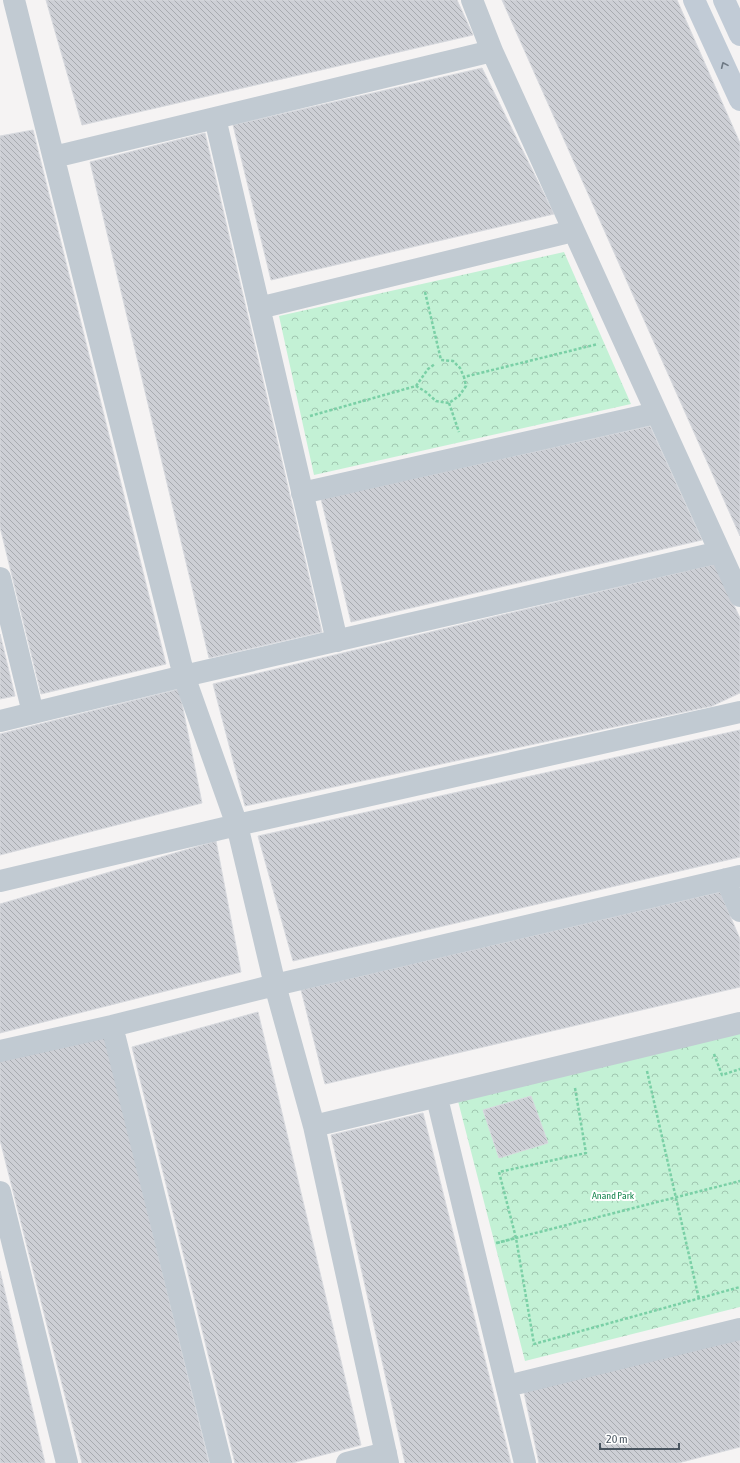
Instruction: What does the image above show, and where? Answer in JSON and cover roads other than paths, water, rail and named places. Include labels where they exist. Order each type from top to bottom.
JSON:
[{"type":"street","points":[[14,0],[184,676],[237,825],[274,985],[314,1126],[387,1458],[347,1463]]},
{"type":"street","points":[[472,0],[492,51],[740,596]]},
{"type":"street","points":[[694,0],[740,100]]},
{"type":"street","points":[[724,0],[740,36]]},
{"type":"street","points":[[54,157],[492,51]]},
{"type":"street","points":[[215,118],[337,641]]},
{"type":"street","points":[[259,308],[573,231]]},
{"type":"street","points":[[302,493],[656,413]]},
{"type":"street","points":[[0,721],[184,676],[720,552]]},
{"type":"street","points":[[0,578],[33,713]]},
{"type":"street","points":[[0,880],[237,825],[733,715],[740,712]]},
{"type":"street","points":[[0,1051],[112,1026],[274,985],[733,878],[740,912]]},
{"type":"street","points":[[314,1126],[438,1098],[740,1023]]},
{"type":"street","points":[[112,1026],[221,1463]]},
{"type":"street","points":[[438,1098],[526,1463]]},
{"type":"street","points":[[0,1192],[67,1463]]},
{"type":"street","points":[[507,1386],[740,1329]]},
{"type":"park label","name":"Anand Park","points":[[613,1195]]}]
